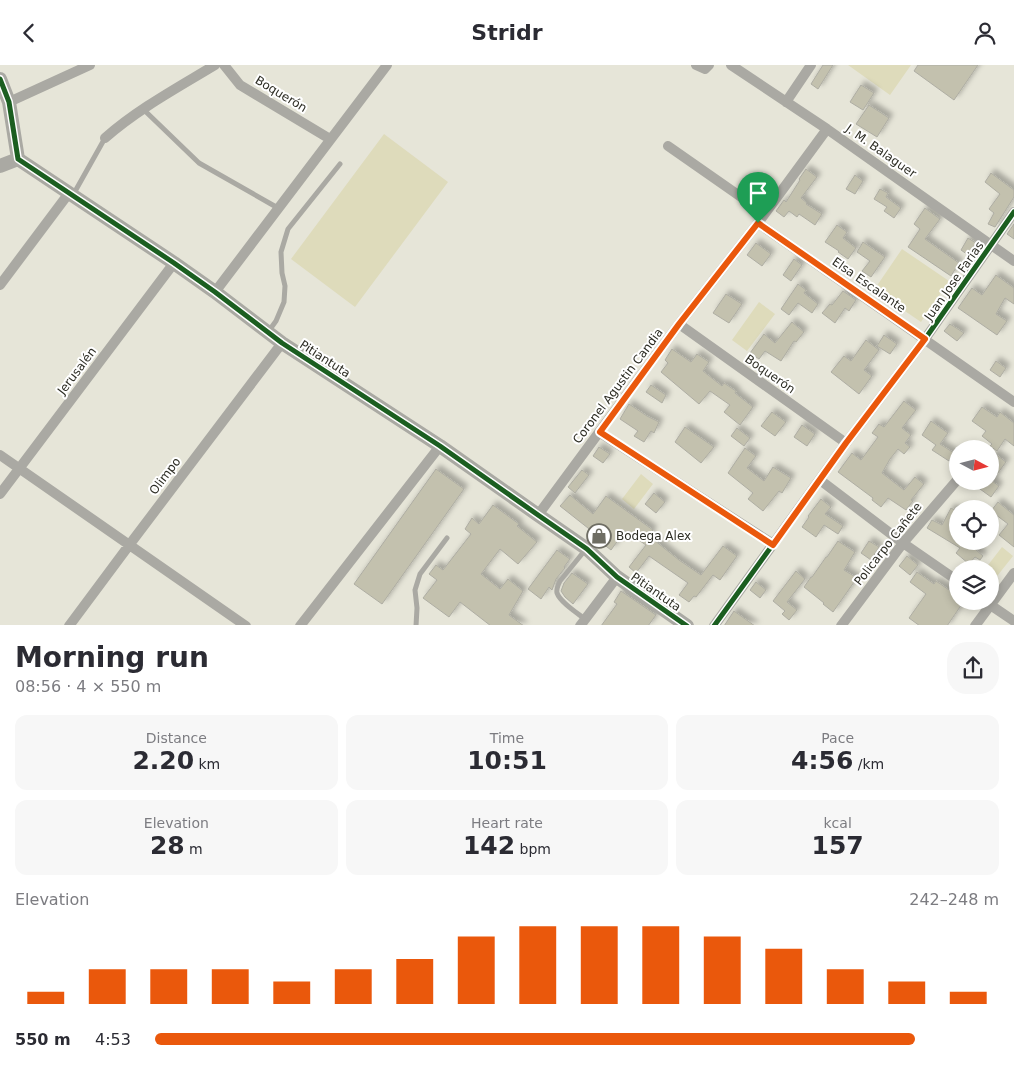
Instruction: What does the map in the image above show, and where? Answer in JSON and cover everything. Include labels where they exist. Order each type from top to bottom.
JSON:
[{"type":"street","points":[[9,103],[90,65]]},
{"type":"street","points":[[105,138],[120,124],[142,109],[215,65]]},
{"type":"street","name":"Boquerón","points":[[224,65],[240,85],[330,139]]},
{"type":"street","points":[[215,292],[387,65]]},
{"type":"street","points":[[696,65],[702,69],[709,65]]},
{"type":"street","name":"J. M. Balaguer","points":[[731,65],[827,129],[1014,261]]},
{"type":"street","points":[[786,102],[811,65]]},
{"type":"street","points":[[0,79],[9,103],[18,159],[0,166]]},
{"type":"street","name":"Coronel Agustin Candia","points":[[538,515],[679,324],[758,223],[827,129]]},
{"type":"street","points":[[668,146],[764,213]]},
{"type":"street","name":"Pitiantuta","points":[[18,159],[174,263],[282,343],[440,446],[587,549],[617,577],[687,625]]},
{"type":"street","points":[[0,285],[71,194]]},
{"type":"street","name":"Juan Jose Farias","points":[[714,625],[846,443],[925,339],[1014,212]]},
{"type":"street","name":"Elsa Escalante","points":[[758,223],[1014,402]]},
{"type":"street","name":"Jerusalén","points":[[0,494],[174,263]]},
{"type":"street","name":"Boquerón","points":[[679,324],[846,443]]},
{"type":"street","name":"Olimpo","points":[[70,625],[282,343]]},
{"type":"street","points":[[600,432],[773,545]]},
{"type":"street","points":[[300,625],[440,446]]},
{"type":"street","points":[[0,455],[246,625]]},
{"type":"street","points":[[820,479],[903,543],[949,575]]},
{"type":"street","name":"Policarpo Cañete","points":[[841,625],[903,543],[949,489]]},
{"type":"street","points":[[999,590],[1014,573]]},
{"type":"street","points":[[582,622],[617,577]]},
{"type":"street","points":[[976,625],[984,610]]},
{"type":"street","points":[[998,610],[1014,621]]},
{"type":"lane","points":[[142,109],[199,163],[278,208]]},
{"type":"lane","points":[[71,194],[105,138]]},
{"type":"lane","points":[[268,332],[276,321],[284,301],[286,286],[282,273],[281,252],[288,229],[340,164]]},
{"type":"lane","points":[[416,625],[415,590],[420,574],[447,538]]},
{"type":"lane","points":[[582,622],[560,599],[557,587],[587,549]]},
{"type":"shaded area","points":[[848,65],[911,65],[890,95]]},
{"type":"shaded area","points":[[384,134],[448,182],[355,307],[291,259]]},
{"type":"shaded area","points":[[902,249],[949,281],[921,322],[874,290]]},
{"type":"shaded area","points":[[759,302],[775,314],[747,351],[732,340]]},
{"type":"shaded area","points":[[641,474],[653,484],[634,509],[622,499]]},
{"type":"shaded area","points":[[1002,547],[1013,556],[999,574],[999,560],[992,560]]},
{"type":"building","points":[[823,65],[833,65],[818,89],[811,84]]},
{"type":"building","points":[[918,65],[978,65],[954,100],[914,71]]},
{"type":"building","points":[[861,85],[874,93],[863,110],[850,102]]},
{"type":"building","points":[[869,105],[889,118],[877,137],[856,124]]},
{"type":"building","points":[[806,169],[817,177],[801,198],[806,204],[822,214],[815,225],[799,214],[797,217],[789,211],[784,217],[776,211],[784,200],[786,202]]},
{"type":"building","points":[[991,173],[1014,190],[1014,197],[995,227],[988,224],[994,213],[989,209],[1000,194],[985,182]]},
{"type":"building","points":[[855,175],[863,181],[855,194],[846,189]]},
{"type":"building","points":[[880,189],[888,193],[886,197],[901,208],[894,218],[884,211],[887,207],[874,199]]},
{"type":"building","points":[[925,208],[940,219],[925,239],[959,263],[951,276],[908,247],[920,229],[914,224]]},
{"type":"building","points":[[1014,224],[1014,239],[1007,234]]},
{"type":"building","points":[[837,225],[847,232],[843,238],[856,248],[848,259],[825,242]]},
{"type":"building","points":[[968,238],[976,243],[968,255],[961,250]]},
{"type":"building","points":[[863,242],[885,257],[871,277],[862,271],[870,261],[857,252]]},
{"type":"building","points":[[756,243],[771,254],[762,266],[747,255]]},
{"type":"building","points":[[794,259],[802,265],[791,281],[783,275]]},
{"type":"building","points":[[996,275],[1014,288],[1014,304],[1005,298],[996,314],[1007,321],[997,335],[958,308],[972,288],[982,295]]},
{"type":"building","points":[[798,284],[806,290],[804,293],[818,304],[812,313],[798,303],[789,315],[781,309]]},
{"type":"building","points":[[843,291],[856,300],[849,311],[845,308],[835,323],[822,313],[830,304],[832,305]]},
{"type":"building","points":[[726,294],[742,304],[729,323],[713,313]]},
{"type":"building","points":[[792,322],[804,332],[796,342],[794,341],[781,361],[765,351],[759,359],[750,353],[764,334],[775,343]]},
{"type":"building","points":[[950,324],[964,333],[957,341],[944,331]]},
{"type":"building","points":[[884,335],[897,344],[890,354],[877,346]]},
{"type":"building","points":[[866,340],[879,350],[864,370],[872,376],[859,394],[831,372],[844,356],[851,361]]},
{"type":"building","points":[[672,349],[691,362],[697,354],[709,362],[703,371],[722,386],[724,383],[736,391],[735,393],[753,407],[740,425],[724,412],[730,405],[710,391],[699,404],[661,372],[668,363],[665,360]]},
{"type":"building","points":[[996,361],[1006,368],[1000,377],[990,370]]},
{"type":"building","points":[[651,385],[666,395],[662,403],[646,392]]},
{"type":"building","points":[[904,401],[916,410],[902,428],[911,435],[905,443],[910,447],[904,454],[898,449],[882,473],[904,490],[915,477],[924,484],[911,500],[913,501],[906,510],[888,498],[881,507],[872,500],[873,498],[838,472],[852,453],[861,460],[878,437],[872,433],[879,424],[884,427]]},
{"type":"building","points":[[629,404],[659,422],[654,433],[651,431],[644,442],[634,436],[638,431],[620,419]]},
{"type":"building","points":[[982,407],[997,417],[1000,412],[1014,423],[1014,446],[1005,439],[999,448],[999,440],[987,440],[982,436],[986,431],[972,421]]},
{"type":"building","points":[[772,412],[786,422],[775,436],[761,426]]},
{"type":"building","points":[[931,421],[948,433],[940,444],[949,450],[949,461],[932,450],[936,445],[922,435]]},
{"type":"building","points":[[802,425],[815,434],[807,446],[794,437]]},
{"type":"building","points":[[685,427],[714,447],[701,463],[675,442]]},
{"type":"building","points":[[737,428],[750,438],[744,446],[731,436]]},
{"type":"building","points":[[599,447],[610,454],[603,463],[593,456]]},
{"type":"building","points":[[745,448],[756,456],[747,468],[764,481],[773,467],[791,478],[782,493],[779,491],[763,511],[748,499],[753,493],[728,473]]},
{"type":"building","points":[[999,457],[1006,462],[999,472]]},
{"type":"building","points":[[436,469],[464,489],[382,604],[354,584]]},
{"type":"building","points":[[582,470],[589,475],[575,493],[568,487]]},
{"type":"building","points":[[981,490],[996,490],[991,497]]},
{"type":"building","points":[[654,493],[665,502],[656,513],[645,504]]},
{"type":"building","points":[[570,495],[593,514],[606,496],[653,530],[649,536],[701,575],[723,546],[737,556],[720,580],[713,575],[696,597],[694,596],[689,602],[679,595],[688,583],[649,556],[636,573],[629,567],[646,545],[625,531],[611,550],[602,543],[599,548],[588,539],[593,532],[560,506]]},
{"type":"building","points":[[821,499],[831,507],[825,514],[843,526],[838,534],[824,525],[816,537],[802,527]]},
{"type":"building","points":[[999,503],[1014,515],[1014,547],[999,535],[1008,524],[999,517]]},
{"type":"building","points":[[493,505],[519,524],[517,526],[537,542],[518,564],[500,549],[481,574],[500,589],[508,579],[523,591],[509,615],[523,625],[490,625],[460,602],[449,617],[423,598],[437,580],[429,574],[436,565],[443,570],[471,534],[465,529],[472,518],[479,524]]},
{"type":"building","points":[[949,512],[949,541],[927,528],[932,520],[942,525]]},
{"type":"building","points":[[838,541],[855,552],[844,570],[857,578],[833,612],[804,587]]},
{"type":"building","points":[[869,541],[879,547],[871,560],[861,553]]},
{"type":"building","points":[[557,550],[570,559],[556,579],[552,590],[549,587],[541,599],[528,589]]},
{"type":"building","points":[[958,550],[976,550],[983,556],[980,560],[975,557],[972,560],[964,560],[956,553]]},
{"type":"building","points":[[907,556],[918,565],[910,575],[899,566]]},
{"type":"building","points":[[796,571],[805,579],[787,602],[797,610],[789,620],[782,614],[785,611],[773,601]]},
{"type":"building","points":[[917,572],[934,584],[936,581],[949,590],[949,610],[958,610],[948,625],[919,625],[909,618],[926,594],[910,582]]},
{"type":"building","points":[[572,573],[588,584],[573,604],[561,591],[564,583]]},
{"type":"building","points":[[756,582],[766,590],[760,598],[750,590]]},
{"type":"building","points":[[621,591],[656,615],[649,625],[602,625],[617,604],[614,602]]},
{"type":"building","points":[[734,611],[754,625],[725,625]]},
{"type":"cycle path","points":[[0,79],[9,102],[18,159],[174,263],[282,343],[440,446],[587,549],[617,577],[686,625]]},
{"type":"cycle path","points":[[715,625],[846,443],[925,339],[1014,212]]},
{"type":"place","name":"Bodega Alex","points":[[599,536]]},
{"type":"route","points":[[758,223],[925,339],[846,443],[773,545],[600,432],[679,324],[758,223]]}]
